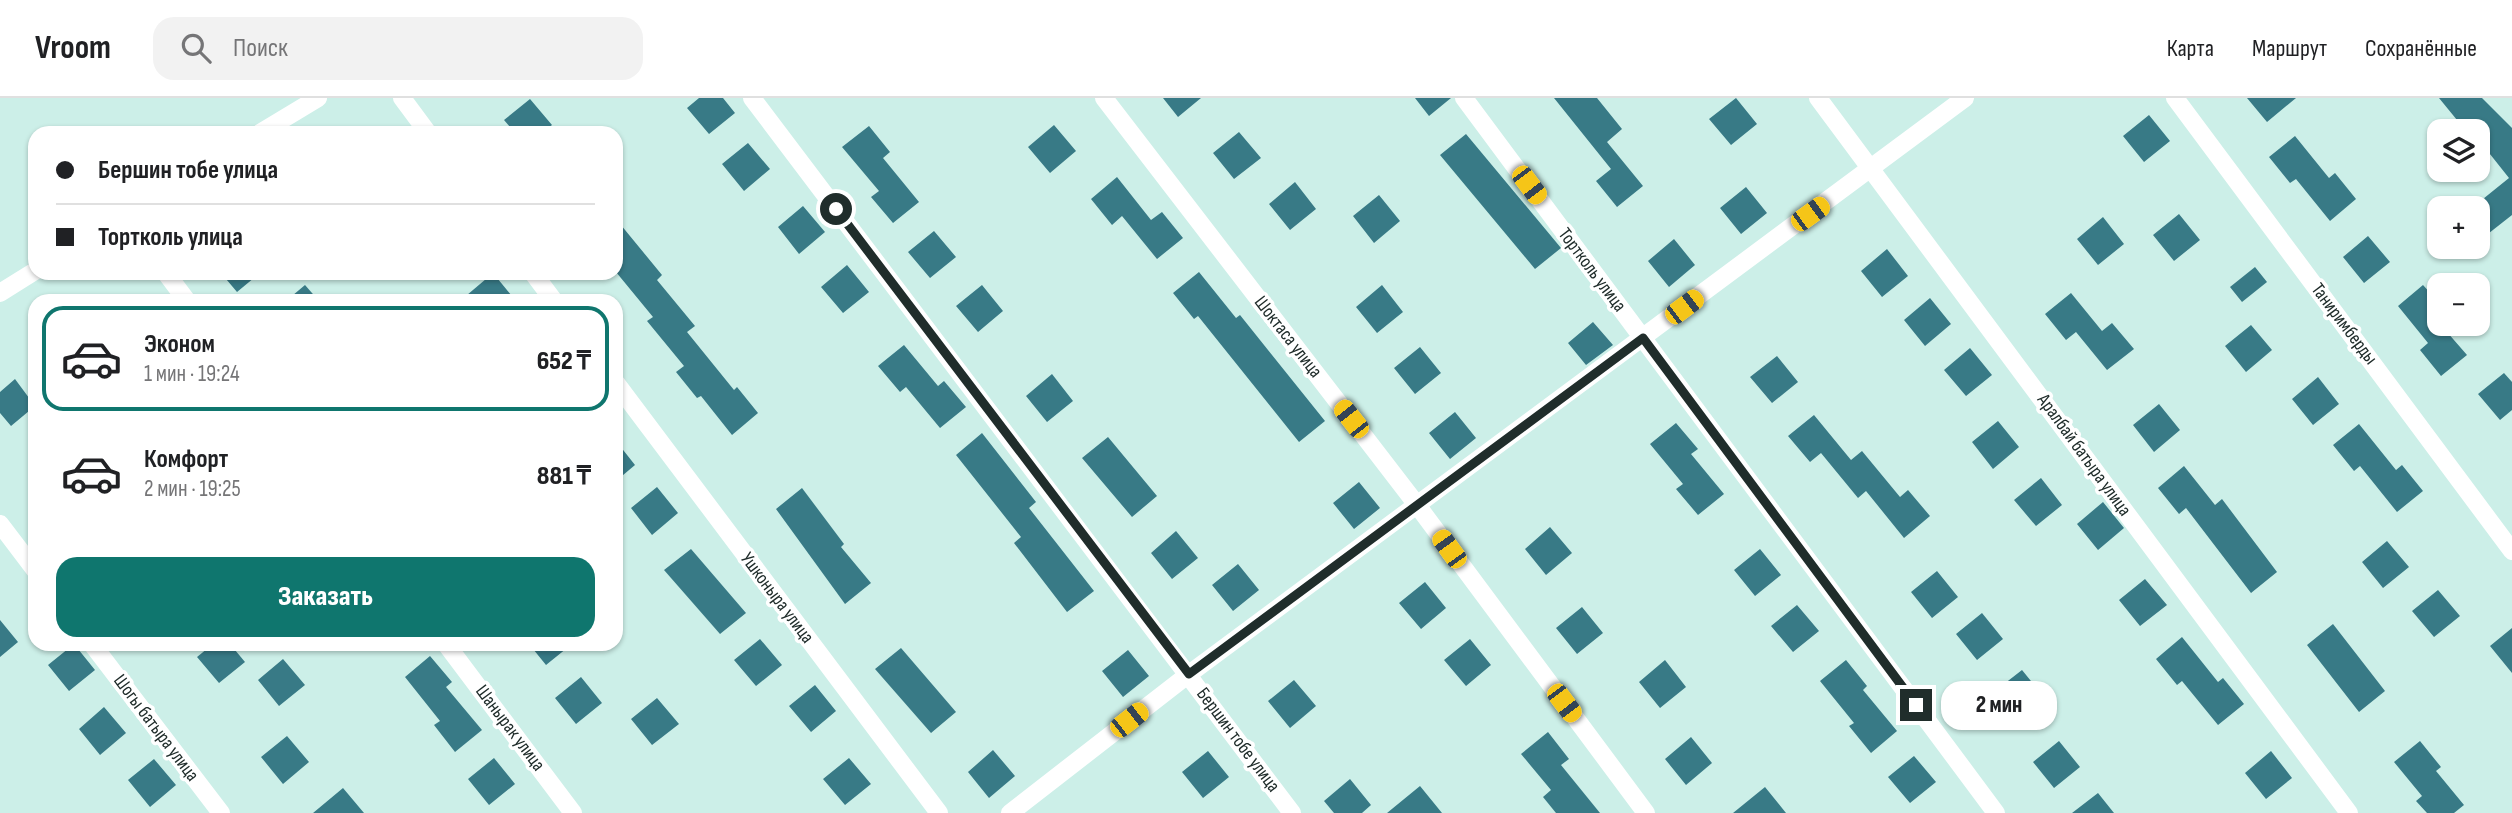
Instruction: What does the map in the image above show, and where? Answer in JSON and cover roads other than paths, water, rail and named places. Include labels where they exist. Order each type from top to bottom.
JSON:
[{"type":"street","points":[[271,126],[317,98]]},
{"type":"street","points":[[402,98],[423,126]]},
{"type":"street","name":"Бершин тобе улица","points":[[752,98],[1292,813]]},
{"type":"street","name":"Шоктаса улица","points":[[1104,98],[1417,505],[1646,813]]},
{"type":"street","name":"Тортколь улица","points":[[1464,98],[1996,813]]},
{"type":"street","name":"Аралбай батыра улица","points":[[1818,98],[2349,813]]},
{"type":"street","points":[[1010,813],[1189,674],[1965,98]]},
{"type":"street","name":"Таниримберды","points":[[2175,98],[2512,551]]},
{"type":"street","points":[[0,293],[28,275]]},
{"type":"street","name":"Ушконыра улица","points":[[623,392],[939,813]]},
{"type":"street","points":[[0,524],[28,561]]},
{"type":"street","name":"Шогы батыра улица","points":[[97,651],[221,813]]},
{"type":"street","name":"Шанырак улица","points":[[451,651],[573,813]]}]
